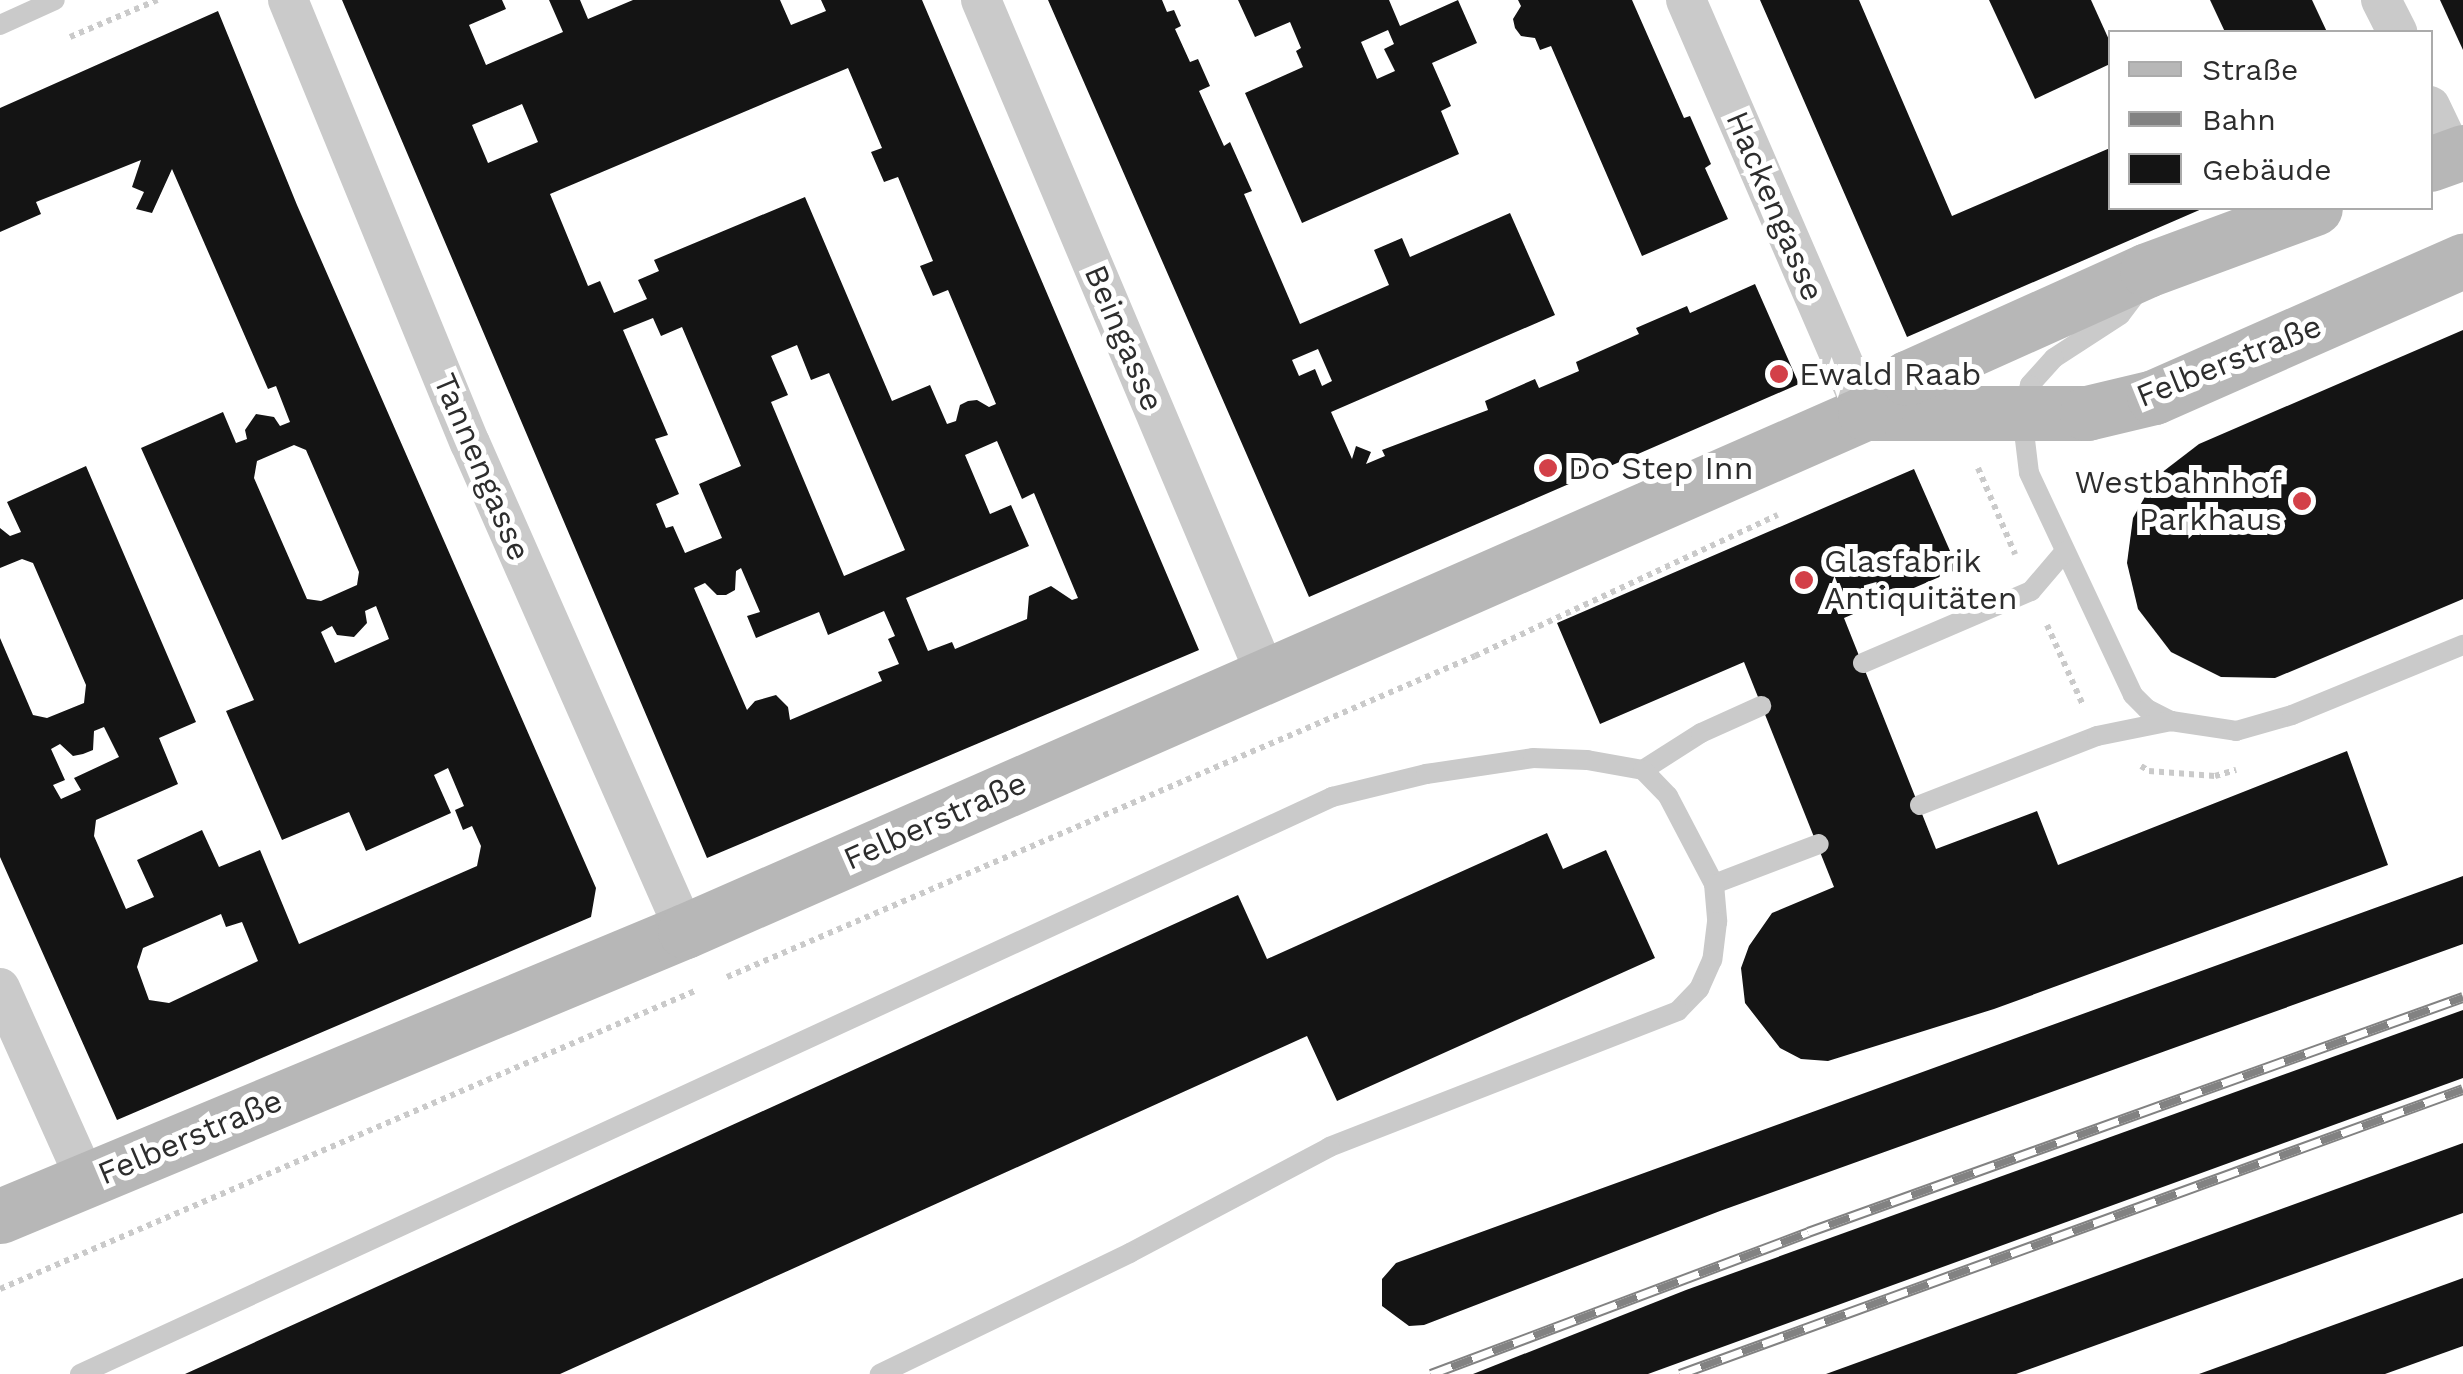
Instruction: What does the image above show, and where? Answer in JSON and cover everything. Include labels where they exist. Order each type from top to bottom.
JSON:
[{"type":"main road","name":"Felberstraße","points":[[0,1216],[685,931],[1865,413],[1906,378],[2147,270],[2310,210]]},
{"type":"main road","name":"Felberstraße","points":[[1865,413],[2087,413],[2154,397],[2463,261]]},
{"type":"street","name":"Tannengasse","points":[[288,0],[470,443],[685,931]]},
{"type":"street","name":"Beingasse","points":[[981,0],[1266,675]]},
{"type":"street","name":"Hackengasse","points":[[1686,0],[1865,413]]},
{"type":"street","points":[[2382,0],[2395,30]]},
{"type":"street","points":[[2433,114],[2449,157]]},
{"type":"street","points":[[0,988],[86,1180]]},
{"type":"lane","points":[[0,25],[55,0]]},
{"type":"lane","points":[[2147,270],[2138,292],[2120,314],[2054,358],[2030,385],[2022,415],[2029,473],[2133,695],[2148,709],[2171,721],[2236,731],[2292,716],[2463,644]]},
{"type":"lane","points":[[1863,663],[2031,590],[2065,551]]},
{"type":"lane","points":[[1643,770],[1701,733],[1761,706]]},
{"type":"lane","points":[[1920,805],[2097,736],[2171,721]]},
{"type":"lane","points":[[80,1374],[1332,797],[1426,774],[1533,758],[1587,760],[1643,770],[1668,796],[1714,884],[1717,922],[1712,960],[1700,989],[1678,1011],[1330,1146],[1130,1254],[880,1374]]},
{"type":"lane","points":[[1714,884],[1819,844]]},
{"type":"path","points":[[52,45],[157,0]]},
{"type":"path","points":[[0,1289],[1475,656],[1796,506]]},
{"type":"building","points":[[342,0],[502,0],[506,9],[469,25],[486,65],[563,32],[549,0],[580,0],[588,19],[633,0],[780,0],[791,25],[826,11],[821,0],[922,0],[1199,650],[707,858]],"holes":[[[848,68],[882,148],[871,152],[884,182],[898,177],[933,261],[920,266],[933,296],[948,290],[996,404],[989,407],[977,400],[968,401],[960,405],[956,421],[947,424],[930,385],[892,401],[805,197],[654,260],[659,271],[638,280],[647,299],[614,313],[600,281],[588,286],[550,194]],[[522,104],[538,142],[488,163],[472,125]],[[653,318],[661,336],[682,327],[741,466],[699,484],[722,538],[685,553],[673,526],[666,528],[656,504],[679,494],[655,439],[668,435],[623,330]],[[797,345],[811,380],[829,373],[905,550],[844,576],[771,402],[788,395],[771,356]],[[997,441],[1022,499],[1034,493],[1078,598],[1072,600],[1051,586],[1029,596],[1027,619],[955,649],[952,642],[928,651],[906,598],[1029,546],[1011,505],[990,514],[965,455]],[[741,568],[760,612],[747,616],[756,638],[819,612],[828,635],[884,611],[895,636],[888,639],[899,664],[878,672],[882,681],[790,720],[788,707],[776,695],[755,701],[747,710],[694,588],[705,583],[717,595],[735,590],[736,571]]]},
{"type":"building","points":[[1048,0],[1162,0],[1167,12],[1174,10],[1181,26],[1175,29],[1190,62],[1198,59],[1210,86],[1199,91],[1224,146],[1230,142],[1252,191],[1244,194],[1300,324],[1389,285],[1374,250],[1402,238],[1410,257],[1510,213],[1555,315],[1331,412],[1352,459],[1356,446],[1371,452],[1366,464],[1385,456],[1382,450],[1488,410],[1485,401],[1535,379],[1539,388],[1579,371],[1576,362],[1639,334],[1636,328],[1687,306],[1690,313],[1755,284],[1799,384],[1309,597]],"holes":[[[1318,349],[1332,381],[1322,386],[1315,369],[1299,376],[1292,360]]]},
{"type":"building","points":[[1238,0],[1389,0],[1400,26],[1458,0],[1477,43],[1432,63],[1451,106],[1441,111],[1459,154],[1302,223],[1245,93],[1303,67],[1296,51],[1301,48],[1290,22],[1255,37]],"holes":[[[1388,30],[1394,44],[1384,49],[1395,71],[1377,79],[1361,42]]]},
{"type":"building","points":[[1518,0],[1632,0],[1684,118],[1690,116],[1711,164],[1705,168],[1728,219],[1642,256],[1551,46],[1540,50],[1535,38],[1521,36],[1515,28],[1513,19],[1521,6]]},
{"type":"building","points":[[1760,0],[1859,0],[1952,216],[2108,149],[2108,210],[2199,210],[1907,337]]},
{"type":"building","points":[[1989,0],[2091,0],[2108,38],[2108,65],[2035,99]]},
{"type":"building","points":[[2210,0],[2312,0],[2326,30],[2224,30]]},
{"type":"building","points":[[2440,0],[2463,0],[2463,50]]},
{"type":"building","points":[[218,11],[297,205],[596,888],[591,917],[117,1120],[0,857],[0,638],[33,715],[47,718],[84,703],[86,685],[33,563],[22,559],[0,568],[0,528],[10,536],[21,532],[7,502],[86,466],[196,722],[159,738],[178,784],[96,820],[94,836],[126,909],[154,897],[137,860],[202,830],[219,867],[260,850],[299,944],[477,866],[481,846],[472,826],[463,830],[455,810],[464,806],[448,768],[434,775],[451,813],[366,851],[349,812],[282,840],[226,711],[254,700],[141,448],[223,412],[236,443],[247,439],[245,430],[256,414],[274,417],[280,426],[290,422],[276,386],[268,389],[172,169],[152,213],[136,209],[144,192],[132,187],[141,160],[36,202],[41,214],[0,232],[0,108]],"holes":[[[294,445],[306,450],[359,572],[357,585],[321,601],[307,599],[254,478],[257,461]],[[376,606],[389,639],[335,663],[321,632],[332,626],[337,635],[354,637],[367,623],[365,611]],[[104,727],[119,757],[74,778],[81,790],[61,799],[53,785],[65,780],[51,749],[60,744],[73,756],[93,750],[94,731]],[[221,914],[226,927],[242,922],[258,961],[169,1003],[149,1000],[137,967],[143,948]]]},
{"type":"building","name":"Westbahnhof Parkhaus","points":[[2463,330],[2463,599],[2275,678],[2221,677],[2171,652],[2138,609],[2127,563],[2133,518],[2156,477],[2199,444]]},
{"type":"building","points":[[1914,469],[1958,569],[1844,618],[1936,849],[2037,811],[2058,865],[2347,751],[2388,865],[1994,1009],[1828,1061],[1801,1059],[1780,1048],[1745,1003],[1741,968],[1749,946],[1772,913],[1834,887],[1744,662],[1600,724],[1557,623]]},
{"type":"building","points":[[1547,833],[1563,869],[1606,850],[1655,958],[1337,1101],[1307,1036],[560,1374],[185,1374],[1238,895],[1267,959]]},
{"type":"building","points":[[2463,876],[2463,944],[1720,1211],[1424,1325],[1409,1326],[1382,1306],[1382,1279],[1396,1263]]},
{"type":"building","points":[[2463,1010],[2463,1078],[1648,1374],[1473,1374],[1686,1290]]},
{"type":"building","points":[[2463,1143],[2463,1213],[2016,1374],[1826,1374]]},
{"type":"building","points":[[2463,1278],[2463,1346],[2385,1374],[2199,1374]]},
{"type":"railway","points":[[1431,1374],[1808,1232],[2463,997]]},
{"type":"railway","points":[[1680,1374],[2463,1089]]},
{"type":"place","name":"Ewald Raab","points":[[1779,374]]},
{"type":"place","name":"Do Step Inn","points":[[1548,468]]},
{"type":"place","name":"Westbahnhof Parkhaus","points":[[2302,501]]},
{"type":"place","name":"Glasfabrik Antiquitäten","points":[[1804,580]]}]
